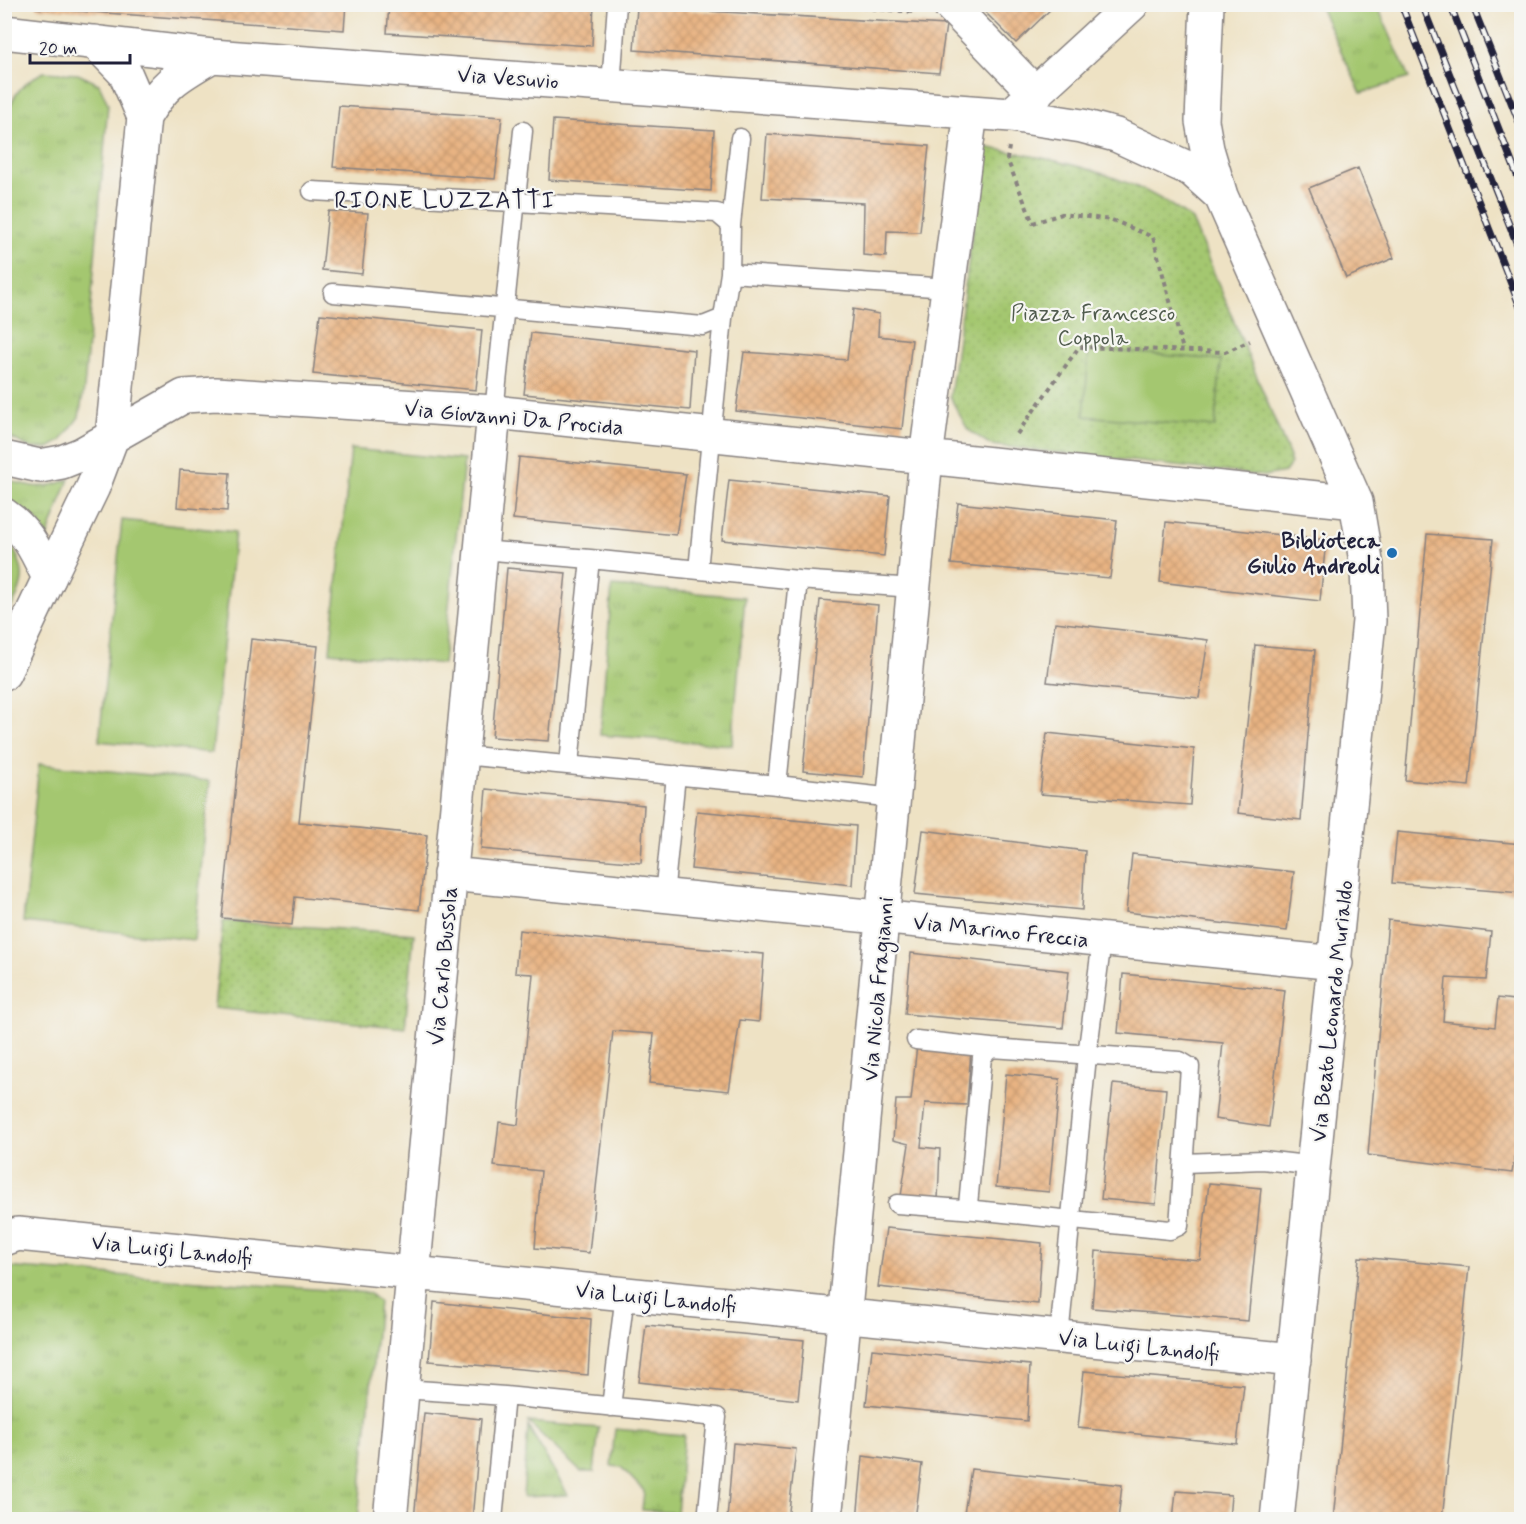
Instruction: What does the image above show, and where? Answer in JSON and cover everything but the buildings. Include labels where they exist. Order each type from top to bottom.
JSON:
[{"type":"street","points":[[1011,115],[1132,4]]},
{"type":"street","points":[[971,112],[926,458],[1356,502],[1221,196],[1207,149],[1202,121],[1207,4]]},
{"type":"street","points":[[954,10],[1036,94]]},
{"type":"street","name":"Via Vesuvio","points":[[4,32],[212,56],[1011,115]]},
{"type":"street","points":[[95,42],[125,73],[144,117]]},
{"type":"street","points":[[4,673],[93,487],[112,437],[144,117],[159,92],[176,77],[212,56]]},
{"type":"street","points":[[1011,115],[1082,126],[1116,135],[1192,170],[1221,196]]},
{"type":"street","name":"Via Giovanni Da Procida","points":[[4,458],[40,466],[62,462],[82,454],[184,396],[216,394],[494,412],[926,458]]},
{"type":"street","name":"Via Carlo Bussola","points":[[390,1520],[494,412]]},
{"type":"street","name":"Via Nicola Fragianni","points":[[825,1520],[926,458]]},
{"type":"street","name":"Via Beato Leonardo Murialdo","points":[[1277,1520],[1336,963],[1369,621],[1367,567],[1356,502]]},
{"type":"street","points":[[4,515],[19,525],[32,541],[49,578]]},
{"type":"street","name":"Via Marino Freccia","points":[[450,874],[1336,963]]},
{"type":"street","name":"Via Luigi Landolfi","points":[[9,1232],[1294,1360]]},
{"type":"lane","points":[[611,85],[617,4]]},
{"type":"lane","points":[[494,412],[523,130]]},
{"type":"lane","points":[[698,570],[723,318],[730,273],[731,225],[740,138]]},
{"type":"lane","points":[[312,190],[717,213],[731,225]]},
{"type":"lane","points":[[730,273],[948,288]]},
{"type":"lane","points":[[333,293],[703,326],[723,318]]},
{"type":"lane","points":[[481,549],[798,580],[914,588]]},
{"type":"lane","points":[[569,764],[590,559]]},
{"type":"lane","points":[[777,785],[798,580]]},
{"type":"lane","points":[[462,755],[894,798]]},
{"type":"lane","points":[[664,896],[676,775]]},
{"type":"lane","points":[[1059,1337],[1102,940]]},
{"type":"lane","points":[[897,1204],[1170,1230],[1179,1226],[1190,1067],[1180,1061],[1088,1056],[916,1040]]},
{"type":"lane","points":[[975,1210],[968,1205],[982,1057],[991,1048]]},
{"type":"lane","points":[[1184,1163],[1263,1160],[1314,1166]]},
{"type":"lane","points":[[611,1407],[625,1294]]},
{"type":"lane","points":[[403,1389],[505,1396],[717,1417],[707,1520]]},
{"type":"lane","points":[[493,1520],[505,1396]]},
{"type":"path","points":[[809,4],[954,10]]},
{"type":"path","points":[[1011,115],[1008,159],[1033,223],[1062,214],[1112,220],[1153,237],[1183,350]]},
{"type":"path","points":[[1013,468],[1017,431],[1079,347],[1225,352],[1279,328]]},
{"type":"green space","points":[[1319,5],[1377,5],[1409,78],[1361,93]]},
{"type":"green space","points":[[44,72],[78,74],[99,84],[108,104],[84,389],[79,417],[61,441],[49,448],[31,448],[5,435],[4,150],[11,104],[22,87]]},
{"type":"green space","name":"Piazza Francesco Coppola","points":[[984,147],[1066,163],[1120,180],[1169,204],[1192,220],[1290,457],[1290,465],[1285,472],[1264,476],[991,445],[968,430],[950,397]]},
{"type":"green space","points":[[1089,349],[1221,360],[1215,427],[1084,416]]},
{"type":"green space","points":[[351,449],[464,460],[443,664],[330,652]]},
{"type":"green space","points":[[4,479],[22,484],[44,486],[69,479],[47,537],[37,521],[5,497]]},
{"type":"green space","points":[[122,520],[235,532],[212,753],[99,741]]},
{"type":"green space","points":[[4,535],[18,557],[22,576],[18,595],[5,617]]},
{"type":"green space","points":[[612,586],[745,597],[732,745],[600,735]]},
{"type":"green space","points":[[39,764],[210,781],[194,940],[23,922]]},
{"type":"green space","points":[[223,921],[414,934],[405,1028],[214,1008]]},
{"type":"green space","points":[[4,1267],[369,1293],[379,1302],[358,1519],[5,1519]]},
{"type":"green space","points":[[528,1422],[599,1428],[594,1472],[581,1472]]},
{"type":"green space","points":[[528,1426],[568,1495],[523,1497]]},
{"type":"green space","points":[[615,1429],[684,1435],[677,1513],[642,1510],[644,1491],[621,1467],[611,1466]]},
{"type":"railway","points":[[1401,4],[1522,312]]},
{"type":"railway","points":[[1422,4],[1522,257]]},
{"type":"railway","points":[[1450,4],[1522,188]]},
{"type":"railway","points":[[1472,4],[1522,130]]},
{"type":"place","name":"Biblioteca Giulio Andreoli","points":[[1392,553]]},
{"type":"district","name":"RIONE LUZZATTI","points":[[445,200]]}]
